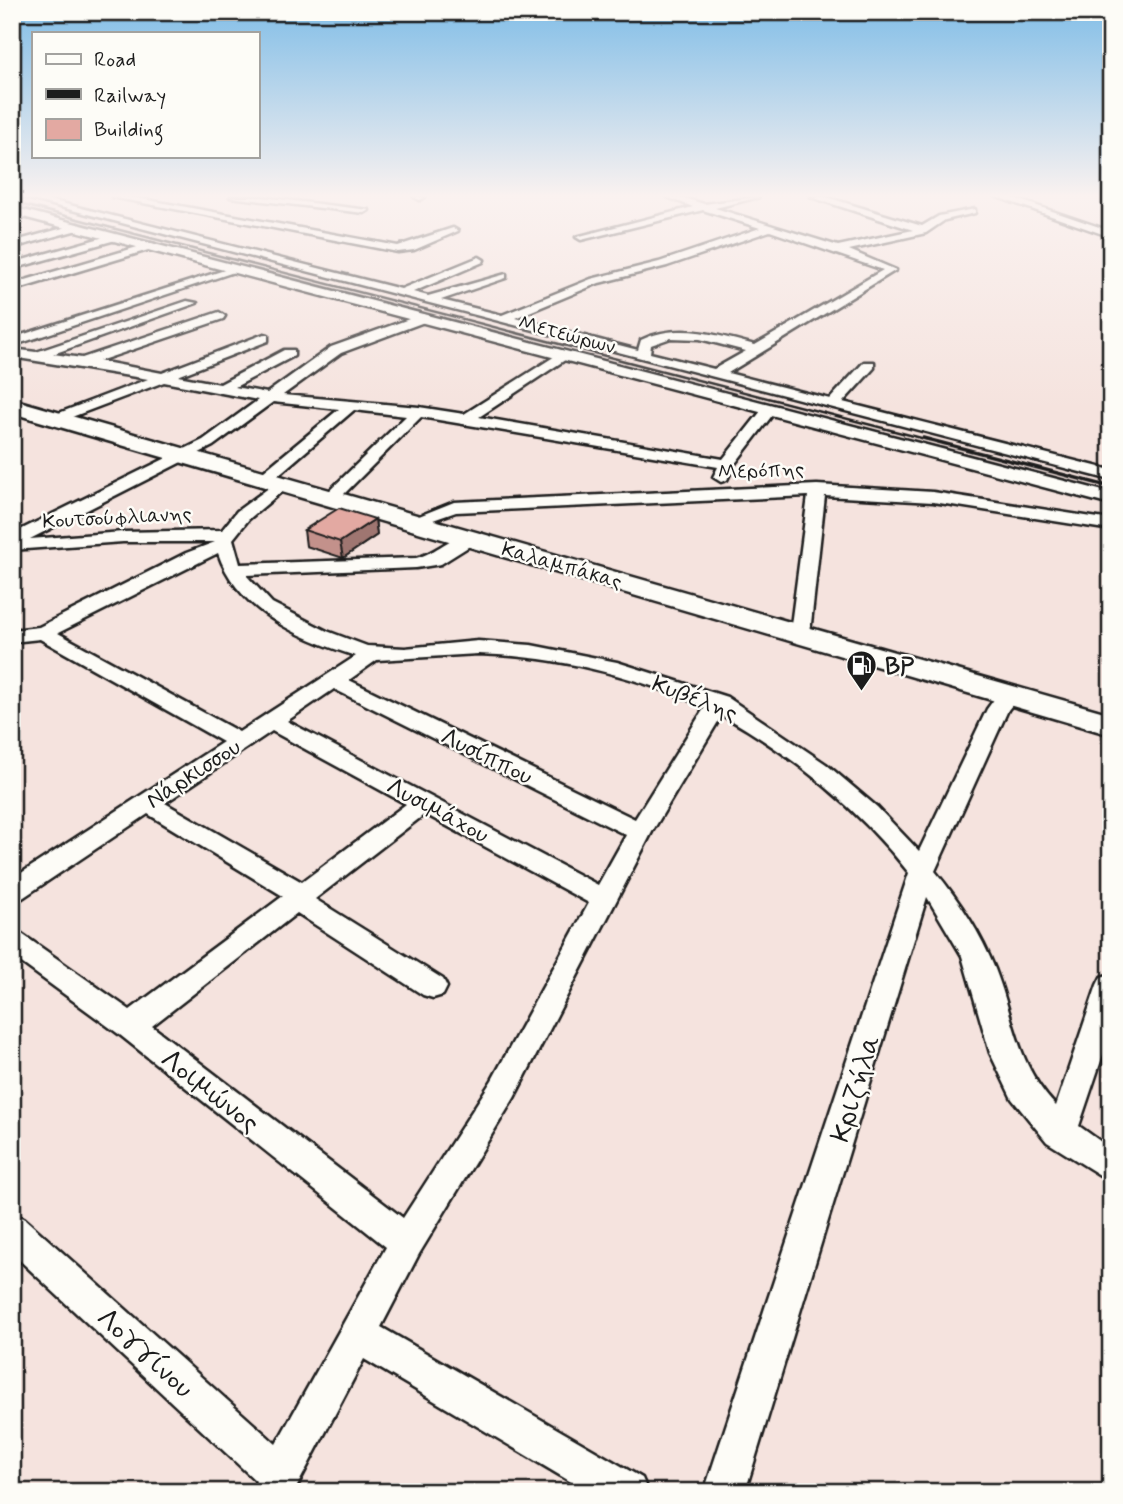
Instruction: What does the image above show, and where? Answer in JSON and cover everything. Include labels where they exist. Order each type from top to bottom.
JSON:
[{"type":"main road","name":"Καλαμπάκας","points":[[12,406],[800,632],[1111,725]]},
{"type":"street","points":[[12,288],[80,267]]},
{"type":"street","name":"Μετεώρων","points":[[233,267],[1111,499]]},
{"type":"street","points":[[285,267],[402,293],[1111,475]]},
{"type":"street","points":[[402,293],[461,267]]},
{"type":"street","points":[[503,319],[595,281],[650,267]]},
{"type":"street","points":[[716,374],[891,270],[886,267]]},
{"type":"street","points":[[12,342],[238,269]]},
{"type":"street","points":[[12,274],[42,279]]},
{"type":"street","points":[[429,300],[502,276]]},
{"type":"street","points":[[12,362],[191,303]]},
{"type":"street","points":[[83,362],[219,316]]},
{"type":"street","points":[[12,544],[208,443],[336,350],[423,318]]},
{"type":"street","points":[[643,356],[645,343],[670,333],[709,338],[757,350]]},
{"type":"street","points":[[56,419],[264,338]]},
{"type":"street","points":[[12,353],[83,362],[270,398],[419,411],[467,418],[727,464]]},
{"type":"street","points":[[223,388],[289,354]]},
{"type":"street","points":[[467,418],[562,355]]},
{"type":"street","points":[[833,404],[869,365]]},
{"type":"street","points":[[12,636],[43,633],[224,540],[273,481],[352,405]]},
{"type":"street","points":[[716,494],[727,464],[770,409]]},
{"type":"street","points":[[331,498],[419,411]]},
{"type":"street","points":[[800,632],[817,490]]},
{"type":"street","name":"Μερόπης","points":[[413,522],[454,507],[817,490],[933,497],[1111,525]]},
{"type":"street","name":"Κουτσούφλιανης","points":[[12,544],[123,537],[224,540]]},
{"type":"street","points":[[236,569],[416,563],[435,559],[470,538]]},
{"type":"street","name":"Κυβέλης","points":[[224,540],[236,569],[254,598],[265,607],[373,654],[501,648],[630,673],[719,702],[769,733],[840,786],[882,825],[922,872],[979,961],[1013,1074],[1029,1101],[1058,1132],[1111,1167]]},
{"type":"street","points":[[43,633],[240,742]]},
{"type":"street","name":"Νάρκισσου","points":[[13,891],[373,654]]},
{"type":"street","name":"Λυσίππου","points":[[333,680],[640,832]]},
{"type":"street","name":"Κριζήλα","points":[[724,1492],[922,872],[998,709],[1009,695]]},
{"type":"street","points":[[276,1483],[407,1242],[503,1089],[640,832],[719,702]]},
{"type":"street","name":"Λυσιμάχου","points":[[271,721],[604,900]]},
{"type":"street","points":[[130,1026],[425,802]]},
{"type":"street","points":[[147,803],[299,898],[433,987]]},
{"type":"street","name":"Λοιμώνος","points":[[12,941],[130,1026],[407,1242]]},
{"type":"street","points":[[1058,1132],[1069,1114],[1111,985]]},
{"type":"street","name":"Λογγίνου","points":[[12,1230],[276,1483]]},
{"type":"street","points":[[356,1334],[628,1492]]},
{"type":"building","points":[[339,508],[375,519],[340,542],[304,530]]},
{"type":"railway","points":[[263,267],[929,440]]},
{"type":"railway","points":[[923,438],[1111,487]]},
{"type":"place","name":"BP","points":[[862,693]]}]
